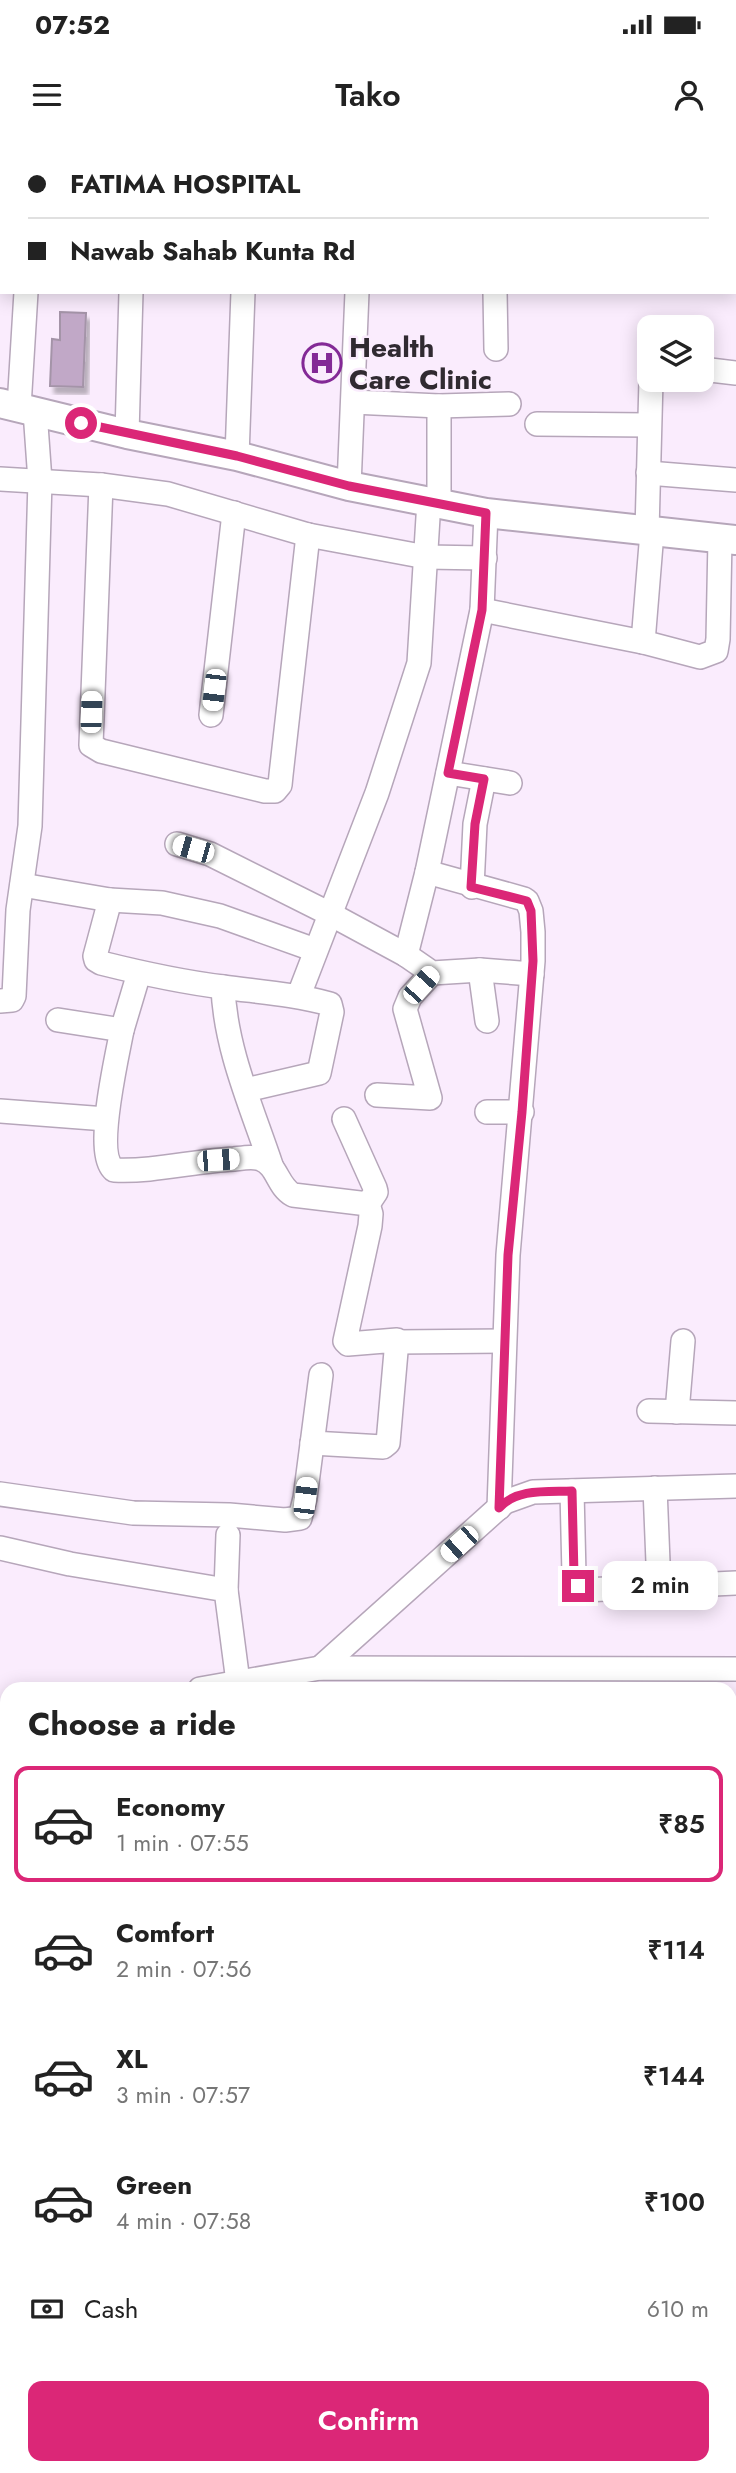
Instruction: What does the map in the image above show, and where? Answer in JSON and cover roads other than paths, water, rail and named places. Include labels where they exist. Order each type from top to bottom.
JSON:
[{"type":"main road","points":[[18,407],[127,434],[237,456],[349,486],[486,513],[728,539]]},
{"type":"street","points":[[0,1001],[9,1002],[14,996],[9,909],[22,885],[30,826],[40,481],[18,407],[26,294]]},
{"type":"street","points":[[127,434],[131,294]]},
{"type":"street","points":[[237,456],[243,294]]},
{"type":"street","points":[[349,486],[357,294]]},
{"type":"street","points":[[495,294],[496,349]]},
{"type":"street","points":[[714,370],[736,373]]},
{"type":"street","points":[[643,642],[650,531],[648,425],[650,392]]},
{"type":"street","points":[[353,402],[439,406],[509,404]]},
{"type":"street","points":[[299,995],[377,793],[419,663],[426,557],[434,502],[439,406]]},
{"type":"street","points":[[537,424],[648,425]]},
{"type":"street","points":[[648,473],[736,480]]},
{"type":"street","points":[[0,478],[101,485],[168,494],[308,535],[426,557],[485,558]]},
{"type":"street","points":[[101,485],[91,746],[101,751],[265,791],[275,791],[280,785],[308,535]]},
{"type":"street","points":[[211,715],[234,513]]},
{"type":"street","points":[[406,955],[427,872],[482,610],[486,513]]},
{"type":"street","points":[[482,610],[643,642],[700,657],[716,651],[728,539]]},
{"type":"street","points":[[448,773],[510,783]]},
{"type":"street","points":[[471,887],[475,824],[484,779]]},
{"type":"street","points":[[177,844],[210,854],[332,915],[406,955],[432,973],[480,970],[532,974]]},
{"type":"street","points":[[427,872],[471,887],[527,901],[531,911],[532,974],[503,1341],[499,1508]]},
{"type":"street","points":[[22,885],[110,900],[162,903],[220,916],[315,950]]},
{"type":"street","points":[[110,900],[96,960],[139,973],[223,987],[299,995],[330,1004],[333,1008],[319,1073],[246,1090]]},
{"type":"street","points":[[480,970],[487,1021]]},
{"type":"street","points":[[139,973],[122,1030],[106,1119],[110,1166],[114,1170],[252,1157],[271,1165]]},
{"type":"street","points":[[377,1096],[430,1098],[405,1009],[410,997],[432,973]]},
{"type":"street","points":[[223,987],[224,1013],[246,1090],[271,1165],[285,1190],[293,1195],[368,1204]]},
{"type":"street","points":[[58,1020],[122,1030]]},
{"type":"street","points":[[0,1111],[106,1119]]},
{"type":"street","points":[[487,1112],[522,1112]]},
{"type":"street","points":[[344,1119],[376,1192],[368,1204],[370,1226],[345,1344],[391,1339],[397,1342],[503,1341]]},
{"type":"street","points":[[677,1412],[683,1341]]},
{"type":"street","points":[[312,1443],[387,1446],[397,1342]]},
{"type":"street","points":[[0,1494],[133,1513],[229,1515],[293,1520],[300,1518],[321,1375]]},
{"type":"street","points":[[649,1411],[736,1413]]},
{"type":"street","points":[[320,1668],[505,1502],[533,1492],[736,1484]]},
{"type":"street","points":[[655,1488],[659,1587]]},
{"type":"street","points":[[572,1491],[574,1575],[578,1586],[584,1590],[736,1583]]},
{"type":"street","points":[[228,1535],[226,1590],[238,1682],[320,1668],[736,1669]]},
{"type":"street","points":[[0,1548],[70,1564],[226,1590]]},
{"type":"street","points":[[0,1743],[0,1752]]},
{"type":"place","name":"Health Care Clinic","points":[[322,363]]}]
